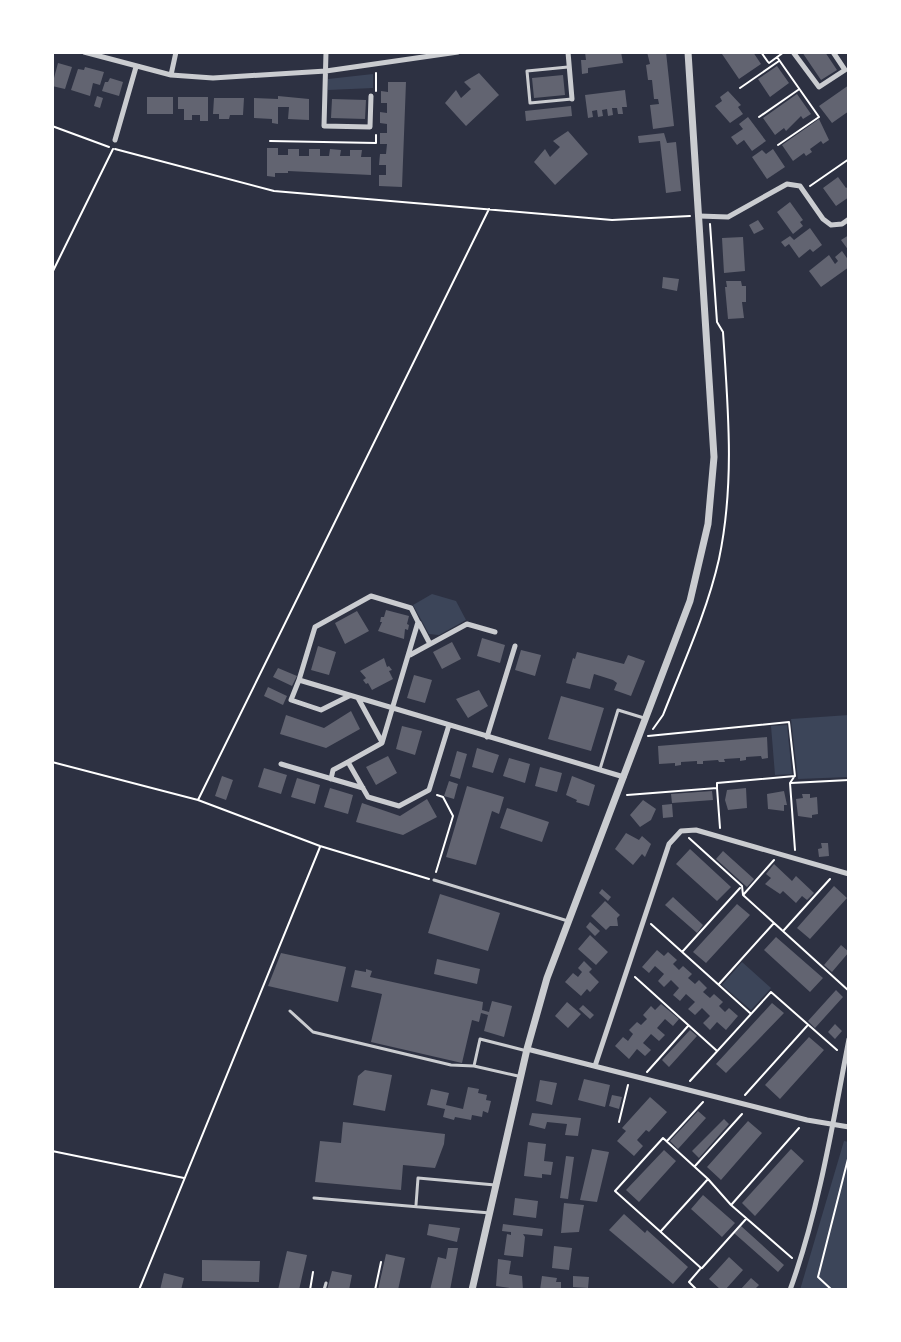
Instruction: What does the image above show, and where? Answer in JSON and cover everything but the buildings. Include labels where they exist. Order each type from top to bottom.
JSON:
[{"type":"street","points":[[84,52],[171,75],[213,78],[326,71],[458,52]]},
{"type":"street","points":[[171,75],[176,52]]},
{"type":"street","points":[[326,52],[324,126],[370,127],[374,96]]},
{"type":"street","points":[[568,52],[572,99]]},
{"type":"street","points":[[472,1290],[527,1050],[547,978],[690,601],[702,557],[712,496],[713,412],[688,52]]},
{"type":"street","points":[[793,52],[819,87],[845,70],[833,52]]},
{"type":"street","points":[[115,140],[136,67]]},
{"type":"street","points":[[699,216],[728,217],[787,184],[800,186],[823,219],[831,225],[842,224],[849,219]]},
{"type":"street","points":[[349,696],[321,710],[291,700],[315,627],[371,596],[411,608],[430,644]]},
{"type":"street","points":[[331,779],[333,770],[382,743],[418,622]]},
{"type":"street","points":[[409,655],[467,624],[495,632]]},
{"type":"street","points":[[487,737],[515,646]]},
{"type":"street","points":[[299,680],[625,777]]},
{"type":"street","points":[[358,698],[382,743]]},
{"type":"street","points":[[348,762],[368,797],[399,806],[429,790],[449,725]]},
{"type":"street","points":[[281,764],[363,788]]},
{"type":"street","points":[[595,1066],[669,844],[681,831],[696,830],[849,874]]},
{"type":"street","points":[[790,1290],[832,1124],[849,1039]]},
{"type":"street","points":[[527,1050],[807,1120],[849,1127]]},
{"type":"lane","points":[[569,67],[527,71],[529,93],[530,103],[572,99]]},
{"type":"lane","points":[[600,769],[618,710],[646,719]]},
{"type":"lane","points":[[434,880],[569,921]]},
{"type":"lane","points":[[290,1011],[313,1032],[451,1065],[474,1066],[521,1077]]},
{"type":"lane","points":[[474,1066],[480,1039],[527,1050]]},
{"type":"lane","points":[[416,1207],[418,1178],[495,1185]]},
{"type":"lane","points":[[314,1198],[490,1213]]},
{"type":"lane","points":[[324,1290],[326,1283]]},
{"type":"path","points":[[761,52],[770,65]]},
{"type":"path","points":[[740,88],[784,52]]},
{"type":"path","points":[[778,59],[819,117],[778,145]]},
{"type":"path","points":[[374,96],[376,63]]},
{"type":"path","points":[[759,117],[799,89]]},
{"type":"path","points":[[52,126],[113,149],[274,191],[612,220],[699,216]]},
{"type":"path","points":[[52,273],[115,140]]},
{"type":"path","points":[[803,191],[849,159]]},
{"type":"path","points":[[198,800],[489,209]]},
{"type":"path","points":[[710,216],[717,322],[723,332]]},
{"type":"path","points":[[639,737],[789,722],[795,776],[790,783],[796,859]]},
{"type":"path","points":[[52,762],[198,800],[320,846],[434,880],[453,816],[443,797],[429,790]]},
{"type":"path","points":[[720,837],[717,783],[795,776]]},
{"type":"path","points":[[790,783],[849,780]]},
{"type":"path","points":[[626,795],[717,788]]},
{"type":"path","points":[[681,831],[742,886],[743,895],[849,991]]},
{"type":"path","points":[[139,1290],[320,846]]},
{"type":"path","points":[[743,895],[780,854]]},
{"type":"path","points":[[783,931],[838,871]]},
{"type":"path","points":[[682,952],[742,886]]},
{"type":"path","points":[[644,918],[751,1014]]},
{"type":"path","points":[[718,985],[774,923]]},
{"type":"path","points":[[627,969],[717,1051]]},
{"type":"path","points":[[684,1088],[771,992],[845,1057]]},
{"type":"path","points":[[642,1078],[689,1025]]},
{"type":"path","points":[[739,1102],[808,1025]]},
{"type":"path","points":[[619,1122],[630,1075]]},
{"type":"path","points":[[667,1141],[709,1095]]},
{"type":"path","points":[[695,1167],[750,1105]]},
{"type":"path","points":[[731,1205],[807,1120]]},
{"type":"path","points":[[701,1268],[615,1191],[663,1138],[746,1219],[799,1264]]},
{"type":"path","points":[[52,1151],[185,1178]]},
{"type":"path","points":[[832,1290],[818,1277],[849,1155]]},
{"type":"path","points":[[660,1232],[708,1179]]},
{"type":"path","points":[[697,1290],[689,1282],[746,1219]]},
{"type":"path","points":[[375,1290],[381,1262]]},
{"type":"path","points":[[310,1290],[313,1272]]},
{"type":"shaded area","points":[[373,74],[373,88],[328,90],[328,79]]},
{"type":"shaded area","points":[[432,594],[456,601],[466,620],[439,635],[429,634],[413,605]]},
{"type":"shaded area","points":[[849,715],[849,777],[798,779],[791,719]]},
{"type":"shaded area","points":[[787,725],[792,774],[775,775],[771,726]]},
{"type":"shaded area","points":[[742,962],[771,988],[751,1010],[722,985]]},
{"type":"shaded area","points":[[844,1141],[849,1142],[849,1290],[800,1290]]}]
